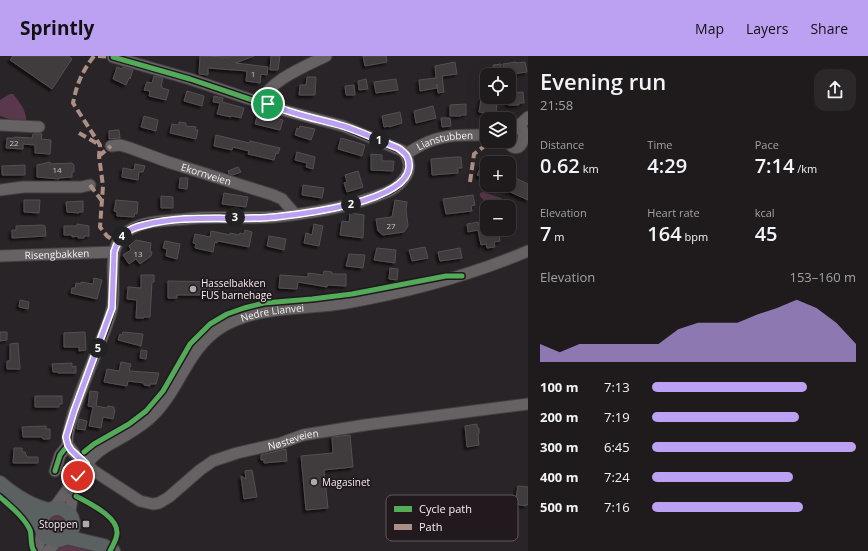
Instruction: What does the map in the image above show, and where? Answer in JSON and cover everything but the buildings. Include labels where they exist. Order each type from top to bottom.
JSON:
[{"type":"main road","points":[[0,483],[12,494],[38,507],[63,509],[71,518],[109,548]]},
{"type":"main road","points":[[12,494],[16,502],[50,538],[62,538],[109,548]]},
{"type":"main road","points":[[42,529],[43,517],[51,509]]},
{"type":"main road","points":[[62,538],[72,530],[71,518]]},
{"type":"street","points":[[260,102],[268,90],[280,81],[326,56]]},
{"type":"street","points":[[86,464],[71,450],[66,437],[112,308],[114,252],[119,239],[125,233],[146,224],[195,218],[267,217],[325,210],[354,203],[391,190],[401,183],[408,173],[409,166],[406,154],[398,148],[351,129],[279,109],[190,79],[113,58]]},
{"type":"street","points":[[516,130],[528,117]]},
{"type":"street","points":[[0,125],[39,127]]},
{"type":"street","points":[[516,133],[522,129],[528,136],[524,146],[516,141]]},
{"type":"street","name":"Lianstubben","points":[[406,154],[427,142],[444,137],[458,135],[480,135]]},
{"type":"street","points":[[516,142],[528,153]]},
{"type":"street","name":"Ekornveien","points":[[111,146],[120,145],[130,148],[168,162],[273,195],[282,200],[295,214]]},
{"type":"street","points":[[0,190],[23,187],[81,187],[90,185]]},
{"type":"street","name":"Nedre Lianvei","points":[[51,509],[94,455],[135,429],[152,416],[171,393],[189,360],[201,344],[222,327],[238,319],[257,313],[344,304],[412,290],[462,276],[528,251]]},
{"type":"street","name":"Risengbakken","points":[[0,256],[114,252]]},
{"type":"street","name":"Nøsteveien","points":[[86,464],[94,471],[137,499],[145,503],[156,504],[168,497],[213,461],[237,453],[281,443],[303,435],[365,425],[528,404]]},
{"type":"street","points":[[55,471],[60,455],[68,445]]},
{"type":"street","name":"Nedre Lianvei","points":[[71,518],[72,499],[78,476]]},
{"type":"street","points":[[37,551],[42,529]]},
{"type":"street","points":[[48,551],[62,538]]},
{"type":"shaded area","points":[[10,94],[13,94],[22,106],[26,121],[12,120],[0,116],[0,100]]},
{"type":"shaded area","points":[[483,192],[503,200],[483,200],[480,196],[480,193]]},
{"type":"shaded area","points":[[57,512],[61,513],[67,519],[67,527],[61,533],[57,534],[53,533],[47,527],[46,523],[47,519],[53,513]]},
{"type":"shaded area","points":[[67,544],[95,551],[53,551]]},
{"type":"marked path","points":[[94,56],[80,78],[73,103],[100,145],[99,156],[103,186],[100,227],[107,236],[117,243]]},
{"type":"marked path","points":[[98,56],[113,57]]},
{"type":"marked path","points":[[79,133],[100,145]]},
{"type":"marked path","points":[[99,156],[111,146]]},
{"type":"marked path","points":[[470,182],[474,154],[482,148]]},
{"type":"marked path","points":[[90,185],[102,201]]},
{"type":"cycle path","points":[[55,471],[60,455],[68,445],[68,437],[74,412],[111,313],[113,299],[113,260],[118,242],[123,235],[136,226],[153,222],[197,218],[274,217],[309,213],[345,206],[386,193],[393,189],[406,176],[409,166],[407,157],[403,151],[343,126],[279,109],[190,79],[113,57]]},
{"type":"cycle path","points":[[84,452],[94,444],[129,424],[146,411],[163,391],[190,344],[210,324],[227,314],[264,303],[352,294],[446,276],[462,276]]},
{"type":"cycle path","points":[[76,496],[95,506],[113,521],[116,527],[117,535],[110,551]]},
{"type":"cycle path","points":[[0,497],[27,525],[30,530],[34,551]]},
{"type":"place","name":"Hasselbakken FUS barnehage","points":[[193,289]]},
{"type":"place","name":"Magasinet","points":[[314,482]]},
{"type":"place","name":"Stoppen","points":[[86,524]]},
{"type":"route","points":[[78,476],[86,464],[71,450],[66,437],[83,386],[109,319],[113,300],[114,252],[119,239],[125,233],[136,227],[156,222],[221,217],[274,217],[336,208],[391,190],[401,183],[408,173],[409,166],[406,154],[398,148],[351,129],[279,109],[268,104]]}]
